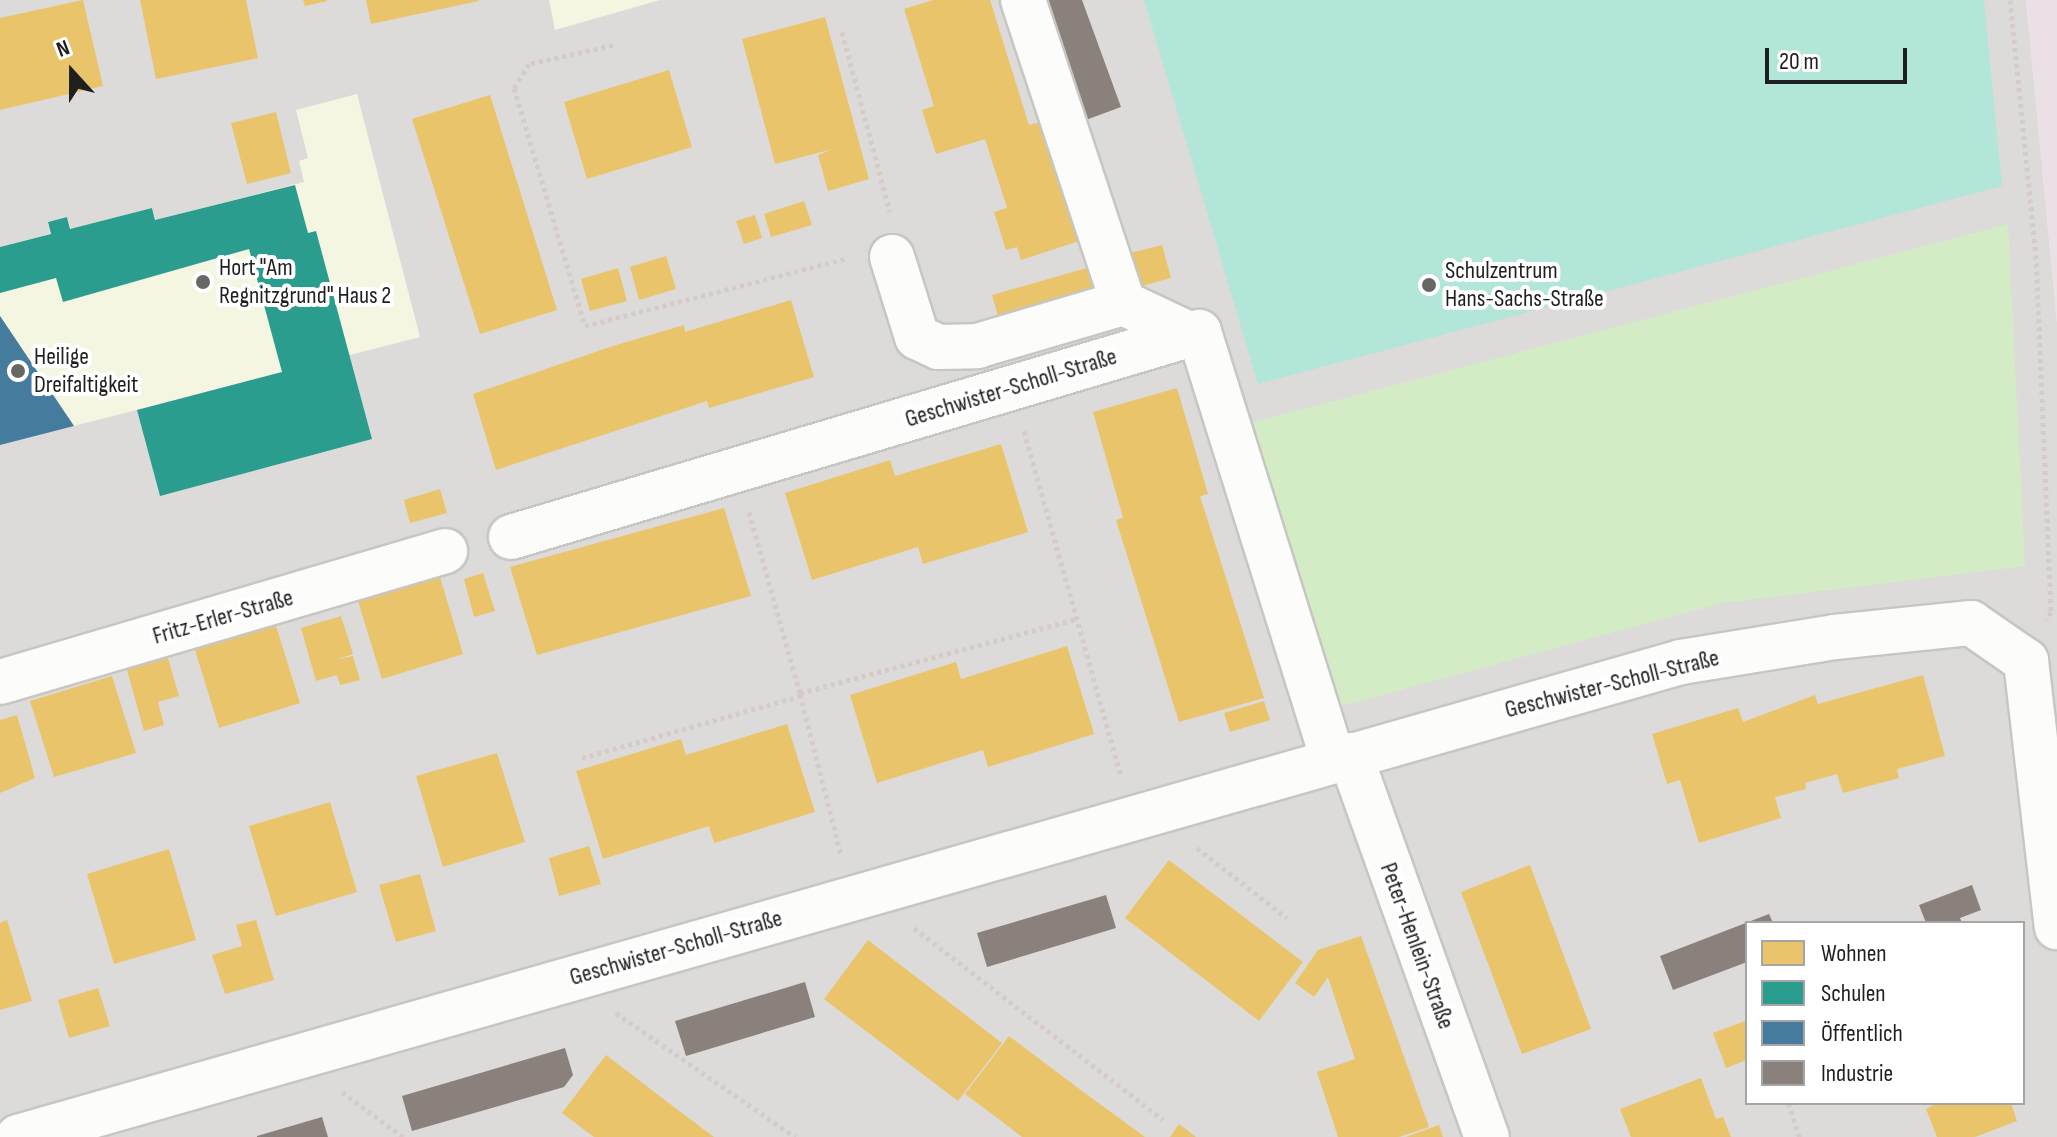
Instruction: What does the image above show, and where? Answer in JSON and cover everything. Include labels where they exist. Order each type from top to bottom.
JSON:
[{"type":"street","points":[[1023,0],[1123,303]]},
{"type":"street","points":[[892,257],[917,337],[938,347],[977,346],[1123,303],[1189,334],[1199,332],[1342,757]]},
{"type":"street","name":"Geschwister-Scholl-Straße","points":[[511,537],[1189,334]]},
{"type":"street","name":"Fritz-Erler-Straße","points":[[0,682],[445,551]]},
{"type":"street","name":"Geschwister-Scholl-Straße","points":[[18,1137],[1140,813],[1681,662],[1835,637],[1971,623],[2026,661]]},
{"type":"street","points":[[2026,661],[2054,869],[2057,927]]},
{"type":"street","name":"Peter-Henlein-Straße","points":[[1342,757],[1487,1137]]},
{"type":"path","points":[[2010,0],[2036,255],[2051,612],[2026,661]]},
{"type":"path","points":[[613,45],[529,64],[514,88],[585,326],[836,259],[892,257],[889,200],[842,32]]},
{"type":"path","points":[[1012,388],[1077,619],[1140,813],[1287,918]]},
{"type":"path","points":[[737,470],[861,895],[1163,1120]]},
{"type":"path","points":[[582,758],[800,694],[1077,619]]},
{"type":"path","points":[[565,979],[795,1137]]},
{"type":"path","points":[[293,1056],[403,1137]]},
{"type":"path","points":[[1789,1105],[1800,1137]]},
{"type":"shaded area","points":[[0,0],[2026,0],[2057,323],[2057,1137],[0,1137]]},
{"type":"shaded area","points":[[549,0],[660,0],[555,30]]},
{"type":"shaded area","points":[[2026,0],[2057,0],[2057,323]]},
{"type":"shaded area","name":"Hort \"Am Regnitzgrund\" Haus 2","points":[[357,94],[420,337],[74,426],[0,316],[0,247],[50,234],[48,222],[67,217],[71,229],[152,208],[156,220],[304,182],[299,161],[308,158],[296,110]]},
{"type":"green space","name":"Schulzentrum Hans-Sachs-Straße","points":[[1144,0],[1984,0],[2002,186],[1258,384]]},
{"type":"green space","points":[[2008,224],[2025,566],[1722,603],[1334,708],[1250,423]]},
{"type":"building: Wohnen","points":[[83,0],[103,86],[0,110],[0,18]]},
{"type":"building: Wohnen","points":[[140,0],[246,0],[258,58],[156,79]]},
{"type":"building: Wohnen","points":[[303,0],[327,0],[327,1],[305,6]]},
{"type":"building: Wohnen","points":[[366,0],[479,0],[479,1],[371,24]]},
{"type":"building: Wohnen","points":[[933,0],[990,0],[1029,125],[1051,119],[1088,238],[1021,260],[1017,247],[1006,250],[994,212],[1007,208],[985,139],[936,154],[922,110],[934,106],[904,9]]},
{"type":"building: Wohnen","points":[[825,17],[869,179],[828,191],[818,155],[833,149],[775,164],[742,39]]},
{"type":"building: Wohnen","points":[[669,70],[692,147],[587,179],[564,102]]},
{"type":"building: Wohnen","points":[[490,95],[557,310],[480,334],[412,119]]},
{"type":"building: Wohnen","points":[[276,112],[291,173],[247,184],[231,123]]},
{"type":"building: Wohnen","points":[[804,201],[812,225],[771,237],[764,214]]},
{"type":"building: Wohnen","points":[[755,215],[762,238],[744,244],[736,221]]},
{"type":"building: Wohnen","points":[[1162,245],[1171,278],[1135,288],[1126,254]]},
{"type":"building: Wohnen","points":[[666,256],[676,289],[639,300],[630,267]]},
{"type":"building: Wohnen","points":[[1097,265],[1107,299],[1001,327],[992,295]]},
{"type":"building: Wohnen","points":[[618,268],[627,301],[590,311],[581,279]]},
{"type":"building: Wohnen","points":[[791,300],[814,377],[709,408],[707,401],[496,470],[473,394],[684,325],[685,332]]},
{"type":"building: Wohnen","points":[[1177,388],[1208,494],[1200,496],[1264,698],[1179,722],[1116,520],[1123,518],[1093,412]]},
{"type":"building: Wohnen","points":[[1001,444],[1028,532],[923,564],[918,547],[812,580],[785,493],[890,460],[895,476]]},
{"type":"building: Wohnen","points":[[440,489],[447,513],[410,523],[404,500]]},
{"type":"building: Wohnen","points":[[724,508],[751,596],[537,655],[510,567]]},
{"type":"building: Wohnen","points":[[483,573],[495,611],[474,617],[464,579]]},
{"type":"building: Wohnen","points":[[440,577],[463,654],[382,679],[358,601]]},
{"type":"building: Wohnen","points":[[341,616],[353,654],[335,660],[353,656],[360,680],[340,685],[337,675],[316,681],[301,628]]},
{"type":"building: Wohnen","points":[[276,626],[300,703],[219,728],[195,650]]},
{"type":"building: Wohnen","points":[[1067,646],[1094,734],[988,767],[983,750],[877,783],[850,695],[956,662],[961,679]]},
{"type":"building: Wohnen","points":[[168,658],[179,696],[158,702],[164,725],[144,731],[127,670]]},
{"type":"building: Wohnen","points":[[1923,675],[1945,756],[1897,769],[1899,778],[1843,793],[1837,774],[1805,783],[1806,789],[1775,797],[1781,818],[1699,843],[1680,780],[1667,784],[1652,734],[1738,708],[1743,722],[1815,695],[1818,704]]},
{"type":"building: Wohnen","points":[[112,676],[136,753],[54,777],[30,701]]},
{"type":"building: Wohnen","points":[[1264,701],[1270,720],[1230,732],[1224,713]]},
{"type":"building: Wohnen","points":[[17,715],[35,778],[0,793],[0,720]]},
{"type":"building: Wohnen","points":[[787,724],[815,812],[714,843],[709,826],[603,859],[576,771],[681,739],[686,755]]},
{"type":"building: Wohnen","points":[[497,753],[525,842],[443,867],[416,776]]},
{"type":"building: Wohnen","points":[[330,802],[357,892],[276,916],[249,826]]},
{"type":"building: Wohnen","points":[[589,846],[601,884],[559,896],[549,858]]},
{"type":"building: Wohnen","points":[[169,849],[196,940],[114,964],[87,874]]},
{"type":"building: Wohnen","points":[[1169,860],[1303,962],[1259,1021],[1125,918]]},
{"type":"building: Wohnen","points":[[1530,865],[1591,1029],[1522,1054],[1461,892]]},
{"type":"building: Wohnen","points":[[420,874],[436,931],[396,942],[379,885]]},
{"type":"building: Wohnen","points":[[7,920],[32,1001],[0,1010],[0,923]]},
{"type":"building: Wohnen","points":[[256,920],[274,980],[225,994],[212,955],[242,946],[236,925]]},
{"type":"building: Wohnen","points":[[1361,936],[1429,1127],[1399,1137],[1338,1137],[1317,1072],[1355,1059],[1328,977],[1314,997],[1295,983],[1318,950]]},
{"type":"building: Wohnen","points":[[868,940],[1002,1043],[958,1101],[824,999]]},
{"type":"building: Wohnen","points":[[98,988],[110,1026],[69,1038],[58,1000]]},
{"type":"building: Wohnen","points":[[1745,1021],[1745,1061],[1726,1068],[1713,1033]]},
{"type":"building: Wohnen","points":[[1009,1036],[1145,1137],[1022,1137],[965,1094]]},
{"type":"building: Wohnen","points":[[606,1055],[714,1137],[594,1137],[562,1113]]},
{"type":"building: Wohnen","points":[[1701,1078],[1716,1119],[1723,1117],[1731,1137],[1631,1137],[1620,1109]]},
{"type":"building: Wohnen","points":[[1933,1105],[2012,1105],[2017,1121],[1975,1137],[1937,1137],[1926,1109]]},
{"type":"building: Wohnen","points":[[1179,1124],[1196,1137],[1170,1137]]},
{"type":"building: Wohnen","points":[[1439,1125],[1443,1137],[1406,1137]]},
{"type":"building: Schulen","points":[[295,185],[308,233],[316,231],[372,439],[160,496],[137,410],[282,372],[249,249],[63,302],[56,278],[0,293],[0,247],[51,234],[48,222],[67,217],[70,229],[152,208],[155,220]]},
{"type":"building: Öffentlich","name":"Heilige Dreifaltigkeit","points":[[0,316],[74,426],[0,445]]},
{"type":"building: Industrie","points":[[1040,0],[1082,0],[1121,107],[1083,121]]},
{"type":"building: Industrie","points":[[1972,885],[1981,910],[1960,918],[1961,921],[1925,921],[1919,905]]},
{"type":"building: Industrie","points":[[1106,895],[1116,928],[987,967],[977,933]]},
{"type":"building: Industrie","points":[[1769,914],[1772,921],[1751,921]]},
{"type":"building: Industrie","points":[[1745,923],[1745,963],[1673,990],[1660,956]]},
{"type":"building: Industrie","points":[[805,982],[815,1017],[686,1056],[675,1021]]},
{"type":"building: Industrie","points":[[565,1048],[573,1075],[564,1087],[412,1131],[402,1096]]},
{"type":"building: Industrie","points":[[322,1117],[328,1137],[257,1137],[257,1136]]},
{"type":"place","name":"Hort \"Am Regnitzgrund\" Haus 2","points":[[203,282]]},
{"type":"place","name":"Schulzentrum Hans-Sachs-Straße","points":[[1429,285]]},
{"type":"place","name":"Heilige Dreifaltigkeit","points":[[18,371]]}]
